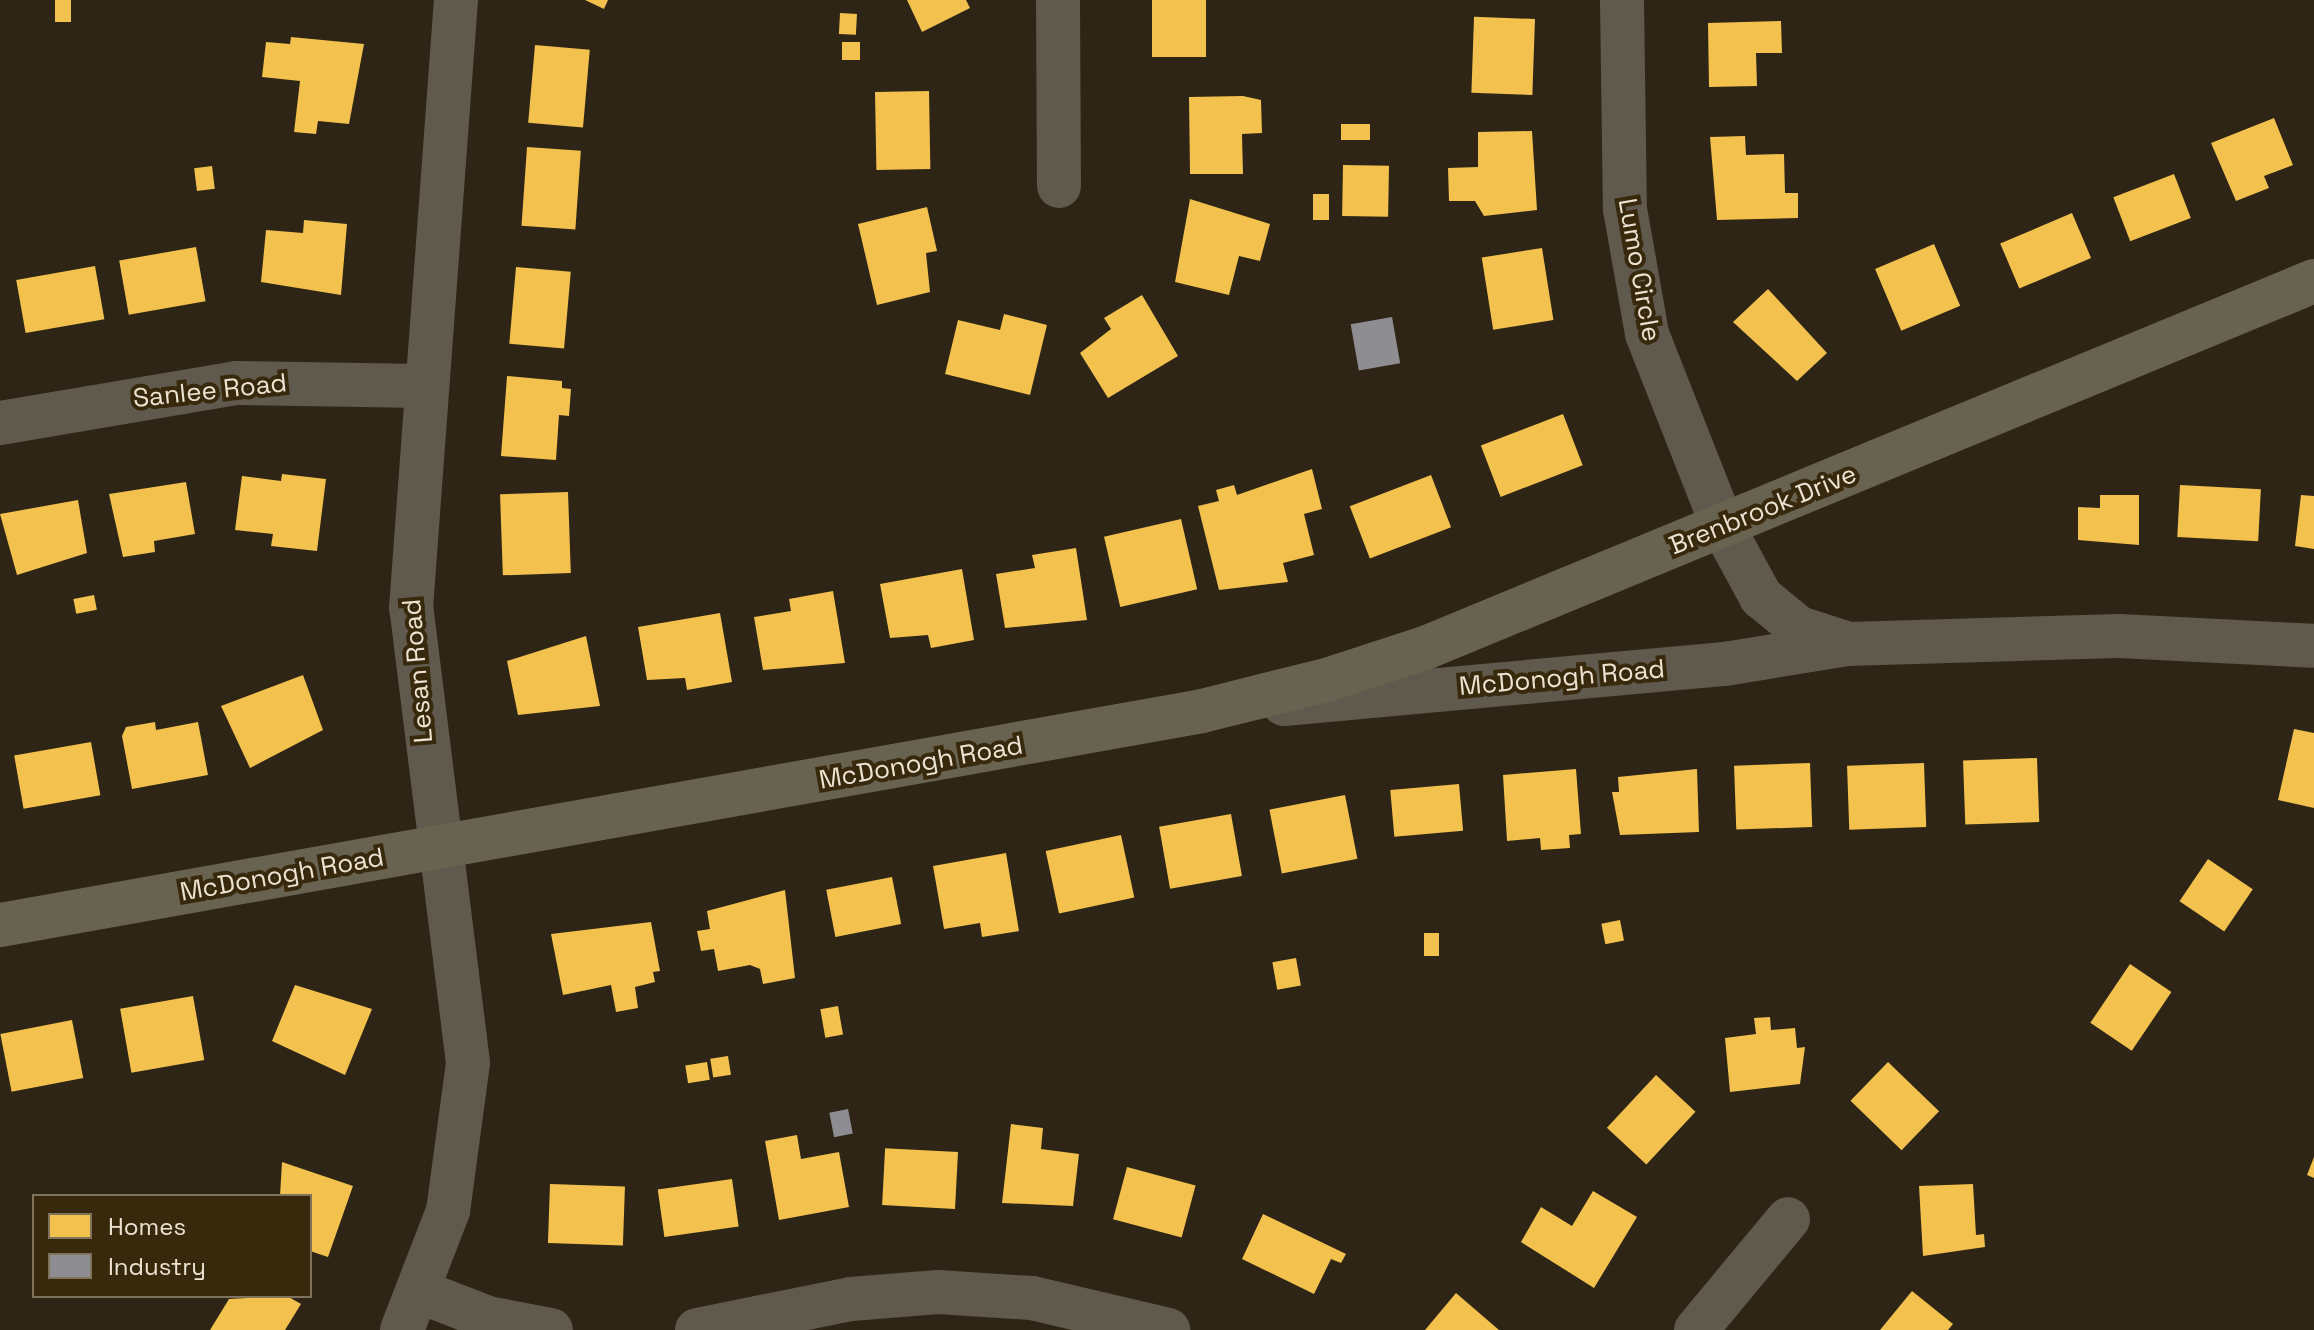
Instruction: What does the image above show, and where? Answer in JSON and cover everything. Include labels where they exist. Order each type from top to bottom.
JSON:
[{"type":"main road","name":"Brenbrook Drive","points":[[1202,711],[1425,648],[2314,281]]},
{"type":"main road","name":"McDonogh Road","points":[[0,925],[1202,711]]},
{"type":"street","name":"Lesan Road","points":[[411,1311],[448,1211],[468,1063],[438,847],[411,608],[423,386],[456,0]]},
{"type":"street","points":[[1058,0],[1059,186]]},
{"type":"street","name":"Lumo Circle","points":[[1622,0],[1625,209],[1634,272],[1647,334],[1723,527]]},
{"type":"street","name":"Sanlee Road","points":[[0,423],[236,383],[423,386]]},
{"type":"street","name":"McDonogh Road","points":[[1723,527],[1761,597],[1780,615],[1847,644]]},
{"type":"street","name":"McDonogh Road","points":[[1202,711],[1725,664],[1847,644],[2119,636],[2314,646]]},
{"type":"street","points":[[1696,1330],[1788,1219]]},
{"type":"street","points":[[697,1330],[851,1299],[938,1292],[1032,1298],[1168,1330]]},
{"type":"street","points":[[411,1311],[488,1318],[551,1330]]},
{"type":"building: Homes","points":[[55,0],[71,0],[71,22],[55,22]]},
{"type":"building: Homes","points":[[585,0],[608,0],[604,9]]},
{"type":"building: Homes","points":[[907,0],[966,0],[970,8],[922,32]]},
{"type":"building: Homes","points":[[1152,0],[1206,0],[1206,57],[1152,57]]},
{"type":"building: Homes","points":[[840,13],[857,14],[856,35],[839,34]]},
{"type":"building: Homes","points":[[1474,17],[1535,19],[1532,95],[1471,93]]},
{"type":"building: Homes","points":[[1781,21],[1782,53],[1756,53],[1757,86],[1709,87],[1708,23]]},
{"type":"building: Homes","points":[[291,37],[364,44],[349,124],[318,121],[316,134],[294,132],[300,81],[262,77],[266,42],[290,44]]},
{"type":"building: Homes","points":[[842,42],[860,42],[860,60],[842,60]]},
{"type":"building: Homes","points":[[535,45],[590,50],[583,127],[528,123]]},
{"type":"building: Homes","points":[[929,91],[930,169],[876,170],[875,92]]},
{"type":"building: Homes","points":[[1243,96],[1261,100],[1262,133],[1242,134],[1243,174],[1190,174],[1189,97]]},
{"type":"building: Homes","points":[[2274,118],[2293,165],[2264,176],[2269,188],[2236,201],[2211,143]]},
{"type":"building: Homes","points":[[1341,124],[1370,124],[1370,140],[1341,140]]},
{"type":"building: Homes","points":[[1532,131],[1537,210],[1484,216],[1475,201],[1449,201],[1448,168],[1478,167],[1478,132]]},
{"type":"building: Homes","points":[[1745,136],[1746,155],[1784,154],[1785,193],[1798,193],[1798,218],[1717,220],[1710,137]]},
{"type":"building: Homes","points":[[527,147],[581,151],[575,230],[521,226]]},
{"type":"building: Homes","points":[[1343,165],[1389,166],[1388,217],[1342,216]]},
{"type":"building: Homes","points":[[212,166],[215,189],[197,191],[194,168]]},
{"type":"building: Homes","points":[[2174,174],[2191,218],[2130,241],[2113,197]]},
{"type":"building: Homes","points":[[1313,194],[1329,194],[1329,220],[1313,220]]},
{"type":"building: Homes","points":[[1190,199],[1270,224],[1260,261],[1239,256],[1229,295],[1175,282]]},
{"type":"building: Homes","points":[[927,207],[937,251],[926,253],[930,292],[877,305],[858,224]]},
{"type":"building: Homes","points":[[2072,213],[2091,258],[2019,289],[2000,243]]},
{"type":"building: Homes","points":[[304,220],[347,224],[341,295],[261,282],[266,230],[303,233]]},
{"type":"building: Homes","points":[[1934,244],[1960,306],[1901,331],[1875,269]]},
{"type":"building: Homes","points":[[196,247],[206,301],[129,315],[119,261]]},
{"type":"building: Homes","points":[[1542,248],[1553,320],[1493,330],[1482,258]]},
{"type":"building: Homes","points":[[95,266],[104,319],[26,333],[16,280]]},
{"type":"building: Homes","points":[[516,267],[571,272],[564,349],[509,344]]},
{"type":"building: Homes","points":[[1768,289],[1827,353],[1797,381],[1733,322]]},
{"type":"building: Homes","points":[[1142,295],[1178,356],[1108,398],[1080,353],[1111,329],[1104,318]]},
{"type":"building: Homes","points":[[1004,314],[1047,325],[1030,395],[945,374],[958,320],[1000,330]]},
{"type":"building: Homes","points":[[507,376],[562,381],[562,388],[571,389],[569,416],[559,415],[556,460],[501,456]]},
{"type":"building: Homes","points":[[1563,414],[1583,465],[1501,497],[1481,446]]},
{"type":"building: Homes","points":[[1312,469],[1322,509],[1304,514],[1314,555],[1283,563],[1288,582],[1219,590],[1198,506],[1219,501],[1216,490],[1234,485],[1237,495]]},
{"type":"building: Homes","points":[[282,474],[326,479],[317,551],[271,546],[273,534],[235,530],[242,476],[281,481]]},
{"type":"building: Homes","points":[[1431,475],[1451,527],[1370,558],[1350,506]]},
{"type":"building: Homes","points":[[186,482],[195,534],[154,541],[155,552],[123,557],[109,494]]},
{"type":"building: Homes","points":[[2180,485],[2261,489],[2258,541],[2177,537]]},
{"type":"building: Homes","points":[[568,492],[571,573],[503,575],[500,494]]},
{"type":"building: Homes","points":[[2100,495],[2139,495],[2139,545],[2078,540],[2078,507],[2100,508]]},
{"type":"building: Homes","points":[[2301,495],[2314,496],[2314,549],[2295,546]]},
{"type":"building: Homes","points":[[78,500],[87,553],[17,575],[0,514]]},
{"type":"building: Homes","points":[[1181,519],[1197,589],[1120,607],[1104,537]]},
{"type":"building: Homes","points":[[1076,548],[1087,620],[1005,628],[996,574],[1035,568],[1032,555]]},
{"type":"building: Homes","points":[[962,569],[974,640],[931,648],[928,635],[890,638],[880,584]]},
{"type":"building: Homes","points":[[833,591],[845,663],[763,670],[754,617],[791,611],[789,599]]},
{"type":"building: Homes","points":[[94,595],[97,610],[76,614],[73,599]]},
{"type":"building: Homes","points":[[720,613],[732,682],[687,690],[685,678],[647,680],[638,627]]},
{"type":"building: Homes","points":[[586,636],[600,706],[518,715],[507,661]]},
{"type":"building: Homes","points":[[303,675],[323,730],[250,768],[221,706]]},
{"type":"building: Homes","points":[[155,722],[156,730],[198,722],[208,775],[132,789],[122,736],[126,727]]},
{"type":"building: Homes","points":[[2294,729],[2314,733],[2314,808],[2278,800]]},
{"type":"building: Homes","points":[[91,742],[100,795],[24,809],[14,756]]},
{"type":"building: Homes","points":[[2037,758],[2039,822],[1965,825],[1963,761]]},
{"type":"building: Homes","points":[[1810,763],[1812,827],[1736,830],[1734,766]]},
{"type":"building: Homes","points":[[1924,763],[1926,827],[1849,830],[1847,766]]},
{"type":"building: Homes","points":[[1576,769],[1581,834],[1569,835],[1570,848],[1541,850],[1540,838],[1507,841],[1503,775]]},
{"type":"building: Homes","points":[[1697,769],[1699,832],[1620,835],[1612,792],[1619,792],[1618,777]]},
{"type":"building: Homes","points":[[1459,784],[1463,831],[1394,837],[1390,790]]},
{"type":"building: Homes","points":[[1345,795],[1357,859],[1282,873],[1269,810]]},
{"type":"building: Homes","points":[[1231,814],[1242,876],[1170,889],[1159,827]]},
{"type":"building: Homes","points":[[1121,835],[1134,898],[1059,914],[1046,851]]},
{"type":"building: Homes","points":[[1006,853],[1019,931],[982,937],[980,923],[944,929],[933,866]]},
{"type":"building: Homes","points":[[2208,859],[2253,889],[2224,931],[2179,901]]},
{"type":"building: Homes","points":[[892,877],[901,924],[835,937],[826,890]]},
{"type":"building: Homes","points":[[785,890],[795,978],[763,984],[760,969],[750,965],[718,971],[714,949],[701,951],[697,931],[710,929],[707,911]]},
{"type":"building: Homes","points":[[1620,920],[1624,941],[1605,944],[1601,924]]},
{"type":"building: Homes","points":[[651,922],[660,971],[653,972],[655,982],[635,987],[638,1008],[616,1012],[611,985],[563,995],[551,934]]},
{"type":"building: Homes","points":[[1424,933],[1439,933],[1439,956],[1424,956]]},
{"type":"building: Homes","points":[[1296,958],[1301,986],[1277,990],[1272,962]]},
{"type":"building: Homes","points":[[2130,964],[2171,992],[2132,1051],[2090,1023]]},
{"type":"building: Homes","points":[[295,985],[372,1009],[345,1075],[272,1041]]},
{"type":"building: Homes","points":[[193,996],[204,1060],[131,1073],[120,1009]]},
{"type":"building: Homes","points":[[838,1006],[843,1035],[825,1038],[820,1009]]},
{"type":"building: Homes","points":[[1770,1017],[1771,1030],[1795,1028],[1797,1048],[1805,1047],[1800,1084],[1730,1092],[1725,1038],[1756,1034],[1754,1018]]},
{"type":"building: Homes","points":[[72,1020],[83,1078],[12,1092],[0,1034]]},
{"type":"building: Homes","points":[[728,1056],[731,1075],[713,1078],[710,1059]]},
{"type":"building: Homes","points":[[707,1062],[710,1080],[688,1083],[685,1065]]},
{"type":"building: Homes","points":[[1888,1062],[1939,1111],[1902,1150],[1850,1101]]},
{"type":"building: Homes","points":[[1656,1075],[1695,1112],[1646,1164],[1607,1128]]},
{"type":"building: Homes","points":[[1011,1124],[1043,1128],[1041,1149],[1079,1154],[1073,1206],[1002,1203]]},
{"type":"building: Homes","points":[[797,1135],[801,1159],[839,1152],[849,1207],[779,1220],[765,1141]]},
{"type":"building: Homes","points":[[885,1148],[958,1152],[955,1209],[882,1205]]},
{"type":"building: Homes","points":[[2314,1157],[2314,1178],[2307,1175]]},
{"type":"building: Homes","points":[[282,1162],[353,1186],[328,1257],[312,1252],[312,1194],[280,1194]]},
{"type":"building: Homes","points":[[1127,1167],[1196,1185],[1182,1238],[1113,1219]]},
{"type":"building: Homes","points":[[732,1179],[739,1227],[664,1237],[658,1189]]},
{"type":"building: Homes","points":[[550,1184],[625,1187],[623,1246],[548,1243]]},
{"type":"building: Homes","points":[[1973,1184],[1976,1235],[1984,1234],[1985,1247],[1923,1256],[1919,1186]]},
{"type":"building: Homes","points":[[1593,1191],[1637,1217],[1594,1288],[1521,1242],[1541,1207],[1572,1226]]},
{"type":"building: Homes","points":[[1263,1214],[1346,1254],[1341,1263],[1331,1259],[1314,1294],[1242,1259]]},
{"type":"building: Homes","points":[[1912,1291],[1953,1324],[1948,1330],[1880,1330]]},
{"type":"building: Homes","points":[[1456,1293],[1499,1330],[1425,1330]]},
{"type":"building: Homes","points":[[290,1298],[301,1304],[285,1330],[210,1330],[229,1299]]},
{"type":"building: Industry","points":[[1392,317],[1400,363],[1359,371],[1351,324]]},
{"type":"building: Industry","points":[[848,1109],[853,1134],[834,1137],[829,1113]]}]
